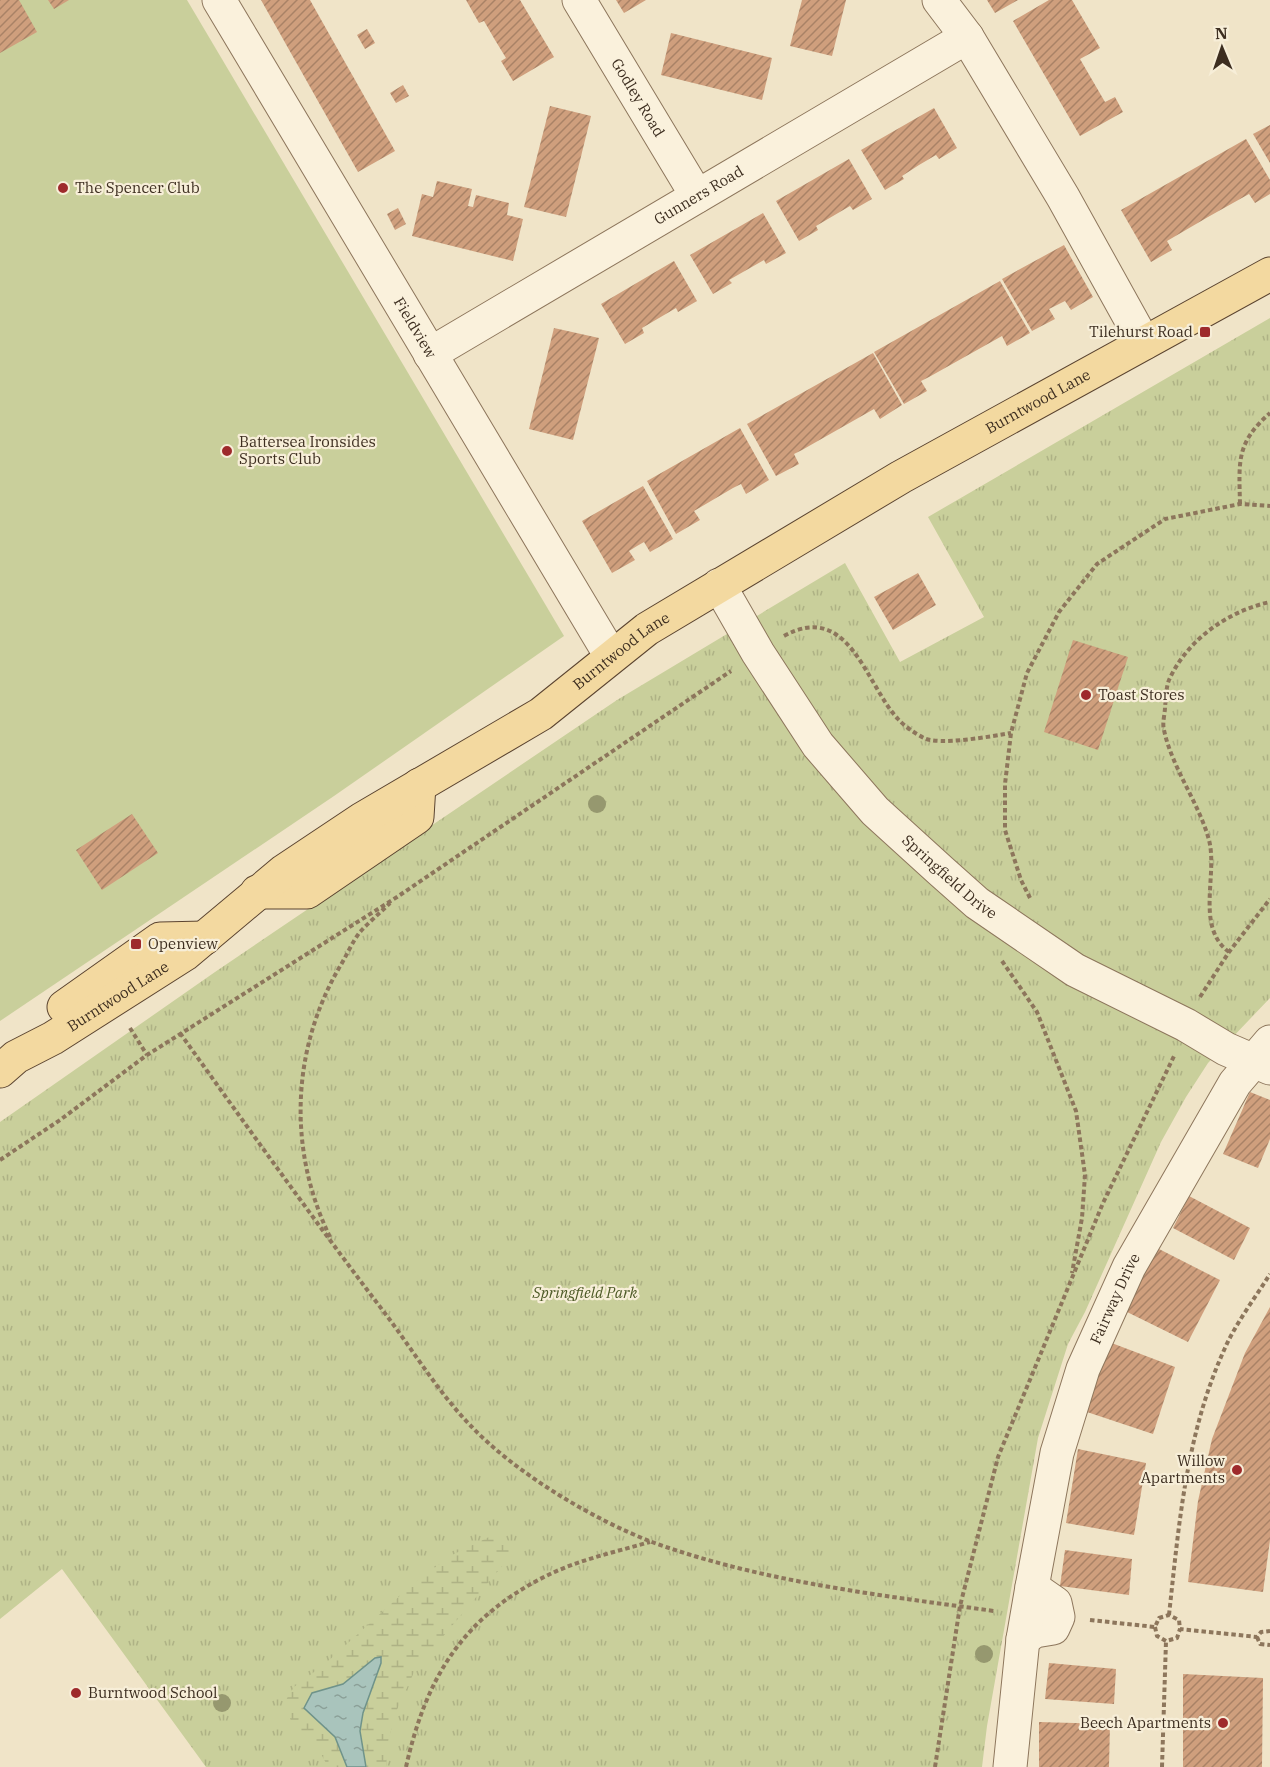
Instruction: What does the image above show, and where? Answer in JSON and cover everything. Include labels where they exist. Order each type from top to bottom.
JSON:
[{"type":"main road","name":"Burntwood Lane","points":[[0,1071],[16,1057],[65,1030],[117,1015],[257,892],[307,892],[417,817],[419,785],[541,714],[647,629],[901,477],[1270,274]]},
{"type":"main road","points":[[65,1030],[62,1008],[160,939],[205,938]]},
{"type":"street","name":"Fieldview","points":[[219,0],[611,656]]},
{"type":"street","name":"Godley Road","points":[[579,0],[697,196]]},
{"type":"street","points":[[939,0],[967,37],[1063,197],[1144,343]]},
{"type":"street","name":"Gunners Road","points":[[430,354],[967,37]]},
{"type":"street","name":"Springfield Drive","points":[[719,585],[758,653],[818,745],[875,811],[977,903],[1075,970],[1193,1011],[1226,1049],[1265,1057]]},
{"type":"street","name":"Fairway Drive","points":[[1010,1767],[1035,1614],[1057,1453],[1083,1369],[1129,1267],[1235,1083],[1265,1057]]},
{"type":"path","points":[[1240,504],[1239,463],[1251,430],[1270,413]]},
{"type":"path","points":[[1035,906],[1021,880],[1005,830],[1005,784],[1011,733],[1032,662],[1059,612],[1097,564],[1165,519],[1240,504],[1270,506]]},
{"type":"path","points":[[1229,952],[1221,946],[1210,923],[1212,879],[1209,840],[1182,779],[1163,728],[1168,681],[1200,636],[1249,607],[1270,602]]},
{"type":"path","points":[[779,638],[800,627],[827,629],[857,653],[898,719],[926,740],[963,740],[1011,733]]},
{"type":"path","points":[[0,1160],[60,1120],[147,1055],[397,897],[737,667]]},
{"type":"path","points":[[334,1246],[314,1205],[307,1169],[299,1109],[303,1064],[315,1014],[333,978],[359,933],[397,897]]},
{"type":"path","points":[[935,1767],[960,1606],[998,1457],[1103,1203],[1173,1059],[1193,1011],[1229,952],[1270,899]]},
{"type":"path","points":[[1000,959],[1037,1012],[1076,1111],[1085,1175],[1082,1218],[1070,1282]]},
{"type":"path","points":[[1190,993],[1193,1011]]},
{"type":"path","points":[[117,1015],[147,1055]]},
{"type":"path","points":[[180,1033],[334,1246],[470,1426],[531,1478],[589,1512],[651,1541],[734,1567],[832,1589],[960,1606],[1155,1627]]},
{"type":"path","points":[[1169,1615],[1183,1485],[1196,1427],[1225,1347],[1270,1275]]},
{"type":"path","points":[[406,1767],[416,1724],[435,1678],[466,1637],[498,1604],[547,1575],[651,1541]]},
{"type":"path","points":[[1169,1615],[1179,1620],[1180,1629],[1177,1638],[1166,1641],[1157,1636],[1155,1627],[1159,1618],[1169,1615]]},
{"type":"path","points":[[1180,1629],[1257,1637]]},
{"type":"path","points":[[1257,1637],[1261,1632],[1270,1631]]},
{"type":"path","points":[[1257,1637],[1260,1644],[1270,1645]]},
{"type":"path","points":[[1162,1767],[1166,1641]]},
{"type":"green space","name":"Battersea Ironsides Sports Club","points":[[0,0],[187,0],[564,636],[334,796],[0,1021]]},
{"type":"green space","name":"Springfield Park","points":[[1270,318],[1270,998],[1208,1063],[1186,1097],[1161,1142],[1085,1312],[1068,1344],[1038,1438],[987,1726],[982,1767],[206,1767],[62,1569],[0,1619],[0,1122],[215,972],[617,700],[845,563],[900,662],[984,617],[928,517]]},
{"type":"green space","points":[[491,1536],[506,1538],[514,1552],[415,1670],[395,1714],[387,1747],[386,1767],[328,1767],[319,1750],[293,1726],[284,1703],[294,1687],[326,1663],[415,1582],[452,1555]]},
{"type":"water","points":[[381,1657],[381,1663],[363,1713],[360,1731],[366,1767],[347,1767],[335,1737],[304,1708],[312,1693],[343,1684],[375,1658]]},
{"type":"building","points":[[0,0],[19,0],[37,32],[0,53]]},
{"type":"building","points":[[48,0],[69,0],[54,9]]},
{"type":"building","points":[[261,0],[310,0],[395,151],[358,172]]},
{"type":"building","points":[[466,0],[520,0],[554,57],[513,81],[501,61],[506,58],[484,21],[479,23]]},
{"type":"building","points":[[616,0],[646,0],[624,13]]},
{"type":"building","points":[[802,0],[846,0],[832,56],[790,46]]},
{"type":"building","points":[[987,0],[1018,0],[995,13]]},
{"type":"building","points":[[1049,0],[1072,0],[1100,48],[1080,59],[1105,102],[1115,97],[1123,112],[1080,136],[1013,21]]},
{"type":"building","points":[[367,29],[375,43],[365,49],[357,35]]},
{"type":"building","points":[[671,33],[772,58],[762,100],[661,75]]},
{"type":"building","points":[[403,85],[409,96],[396,103],[390,93]]},
{"type":"building","points":[[550,106],[591,116],[566,217],[524,207]]},
{"type":"building","points":[[934,108],[957,148],[939,159],[936,155],[902,176],[904,179],[885,190],[861,150]]},
{"type":"building","points":[[1270,125],[1270,163],[1253,134]]},
{"type":"building","points":[[1246,139],[1270,180],[1270,194],[1255,203],[1249,194],[1208,217],[1167,241],[1172,250],[1151,262],[1121,210]]},
{"type":"building","points":[[849,159],[872,199],[853,210],[850,206],[816,226],[818,230],[799,241],[776,201]]},
{"type":"building","points":[[437,181],[472,189],[468,206],[473,207],[476,195],[509,203],[507,215],[523,219],[513,261],[412,236],[422,194],[433,197]]},
{"type":"building","points":[[398,208],[406,224],[395,230],[387,214]]},
{"type":"building","points":[[763,213],[786,253],[766,264],[764,260],[729,280],[732,283],[713,294],[690,255]]},
{"type":"building","points":[[1064,245],[1093,297],[1071,310],[1065,301],[1049,309],[1055,319],[1032,331],[1002,279]]},
{"type":"building","points":[[674,261],[697,301],[678,312],[676,308],[642,328],[644,333],[625,344],[601,304]]},
{"type":"building","points":[[1000,281],[1030,333],[1007,346],[1002,336],[921,381],[927,391],[904,404],[874,352]]},
{"type":"building","points":[[554,328],[599,338],[573,440],[529,429]]},
{"type":"building","points":[[873,353],[902,405],[880,419],[874,409],[794,454],[799,464],[776,476],[747,424]]},
{"type":"building","points":[[740,428],[769,480],[746,494],[741,484],[733,488],[694,511],[700,520],[676,534],[647,481]]},
{"type":"building","points":[[643,486],[673,539],[650,552],[644,542],[629,551],[635,560],[612,573],[582,521]]},
{"type":"building","points":[[918,573],[936,605],[893,630],[874,597]]},
{"type":"building","name":"Toast Stores","points":[[1073,640],[1128,657],[1098,750],[1044,732]]},
{"type":"building","points":[[132,814],[158,853],[102,890],[76,850]]},
{"type":"building","points":[[1250,1092],[1270,1100],[1270,1139],[1258,1168],[1223,1154]]},
{"type":"building","points":[[1189,1196],[1250,1228],[1234,1260],[1173,1228]]},
{"type":"building","points":[[1157,1248],[1220,1280],[1188,1342],[1125,1311]]},
{"type":"building","name":"Willow Apartments","points":[[1270,1307],[1270,1540],[1263,1592],[1188,1582],[1198,1501],[1212,1439],[1245,1353]]},
{"type":"building","points":[[1109,1342],[1175,1367],[1153,1434],[1087,1412]]},
{"type":"building","points":[[1078,1449],[1146,1463],[1134,1535],[1066,1523]]},
{"type":"building","points":[[1065,1550],[1132,1559],[1129,1595],[1060,1586]]},
{"type":"building","points":[[1049,1663],[1116,1669],[1114,1704],[1045,1699]]},
{"type":"building","name":"Beech Apartments","points":[[1183,1674],[1263,1678],[1262,1767],[1183,1767]]},
{"type":"building","points":[[1039,1722],[1110,1724],[1109,1767],[1039,1767]]},
{"type":"place","name":"The Spencer Club","points":[[63,188]]},
{"type":"place","name":"Tilehurst Road","points":[[1205,332]]},
{"type":"place","name":"Battersea Ironsides Sports Club","points":[[227,451]]},
{"type":"place","name":"Toast Stores","points":[[1086,695]]},
{"type":"place","name":"Openview","points":[[136,944]]},
{"type":"place","name":"Willow Apartments","points":[[1237,1470]]},
{"type":"place","name":"Burntwood School","points":[[76,1693]]},
{"type":"place","name":"Beech Apartments","points":[[1223,1723]]}]
